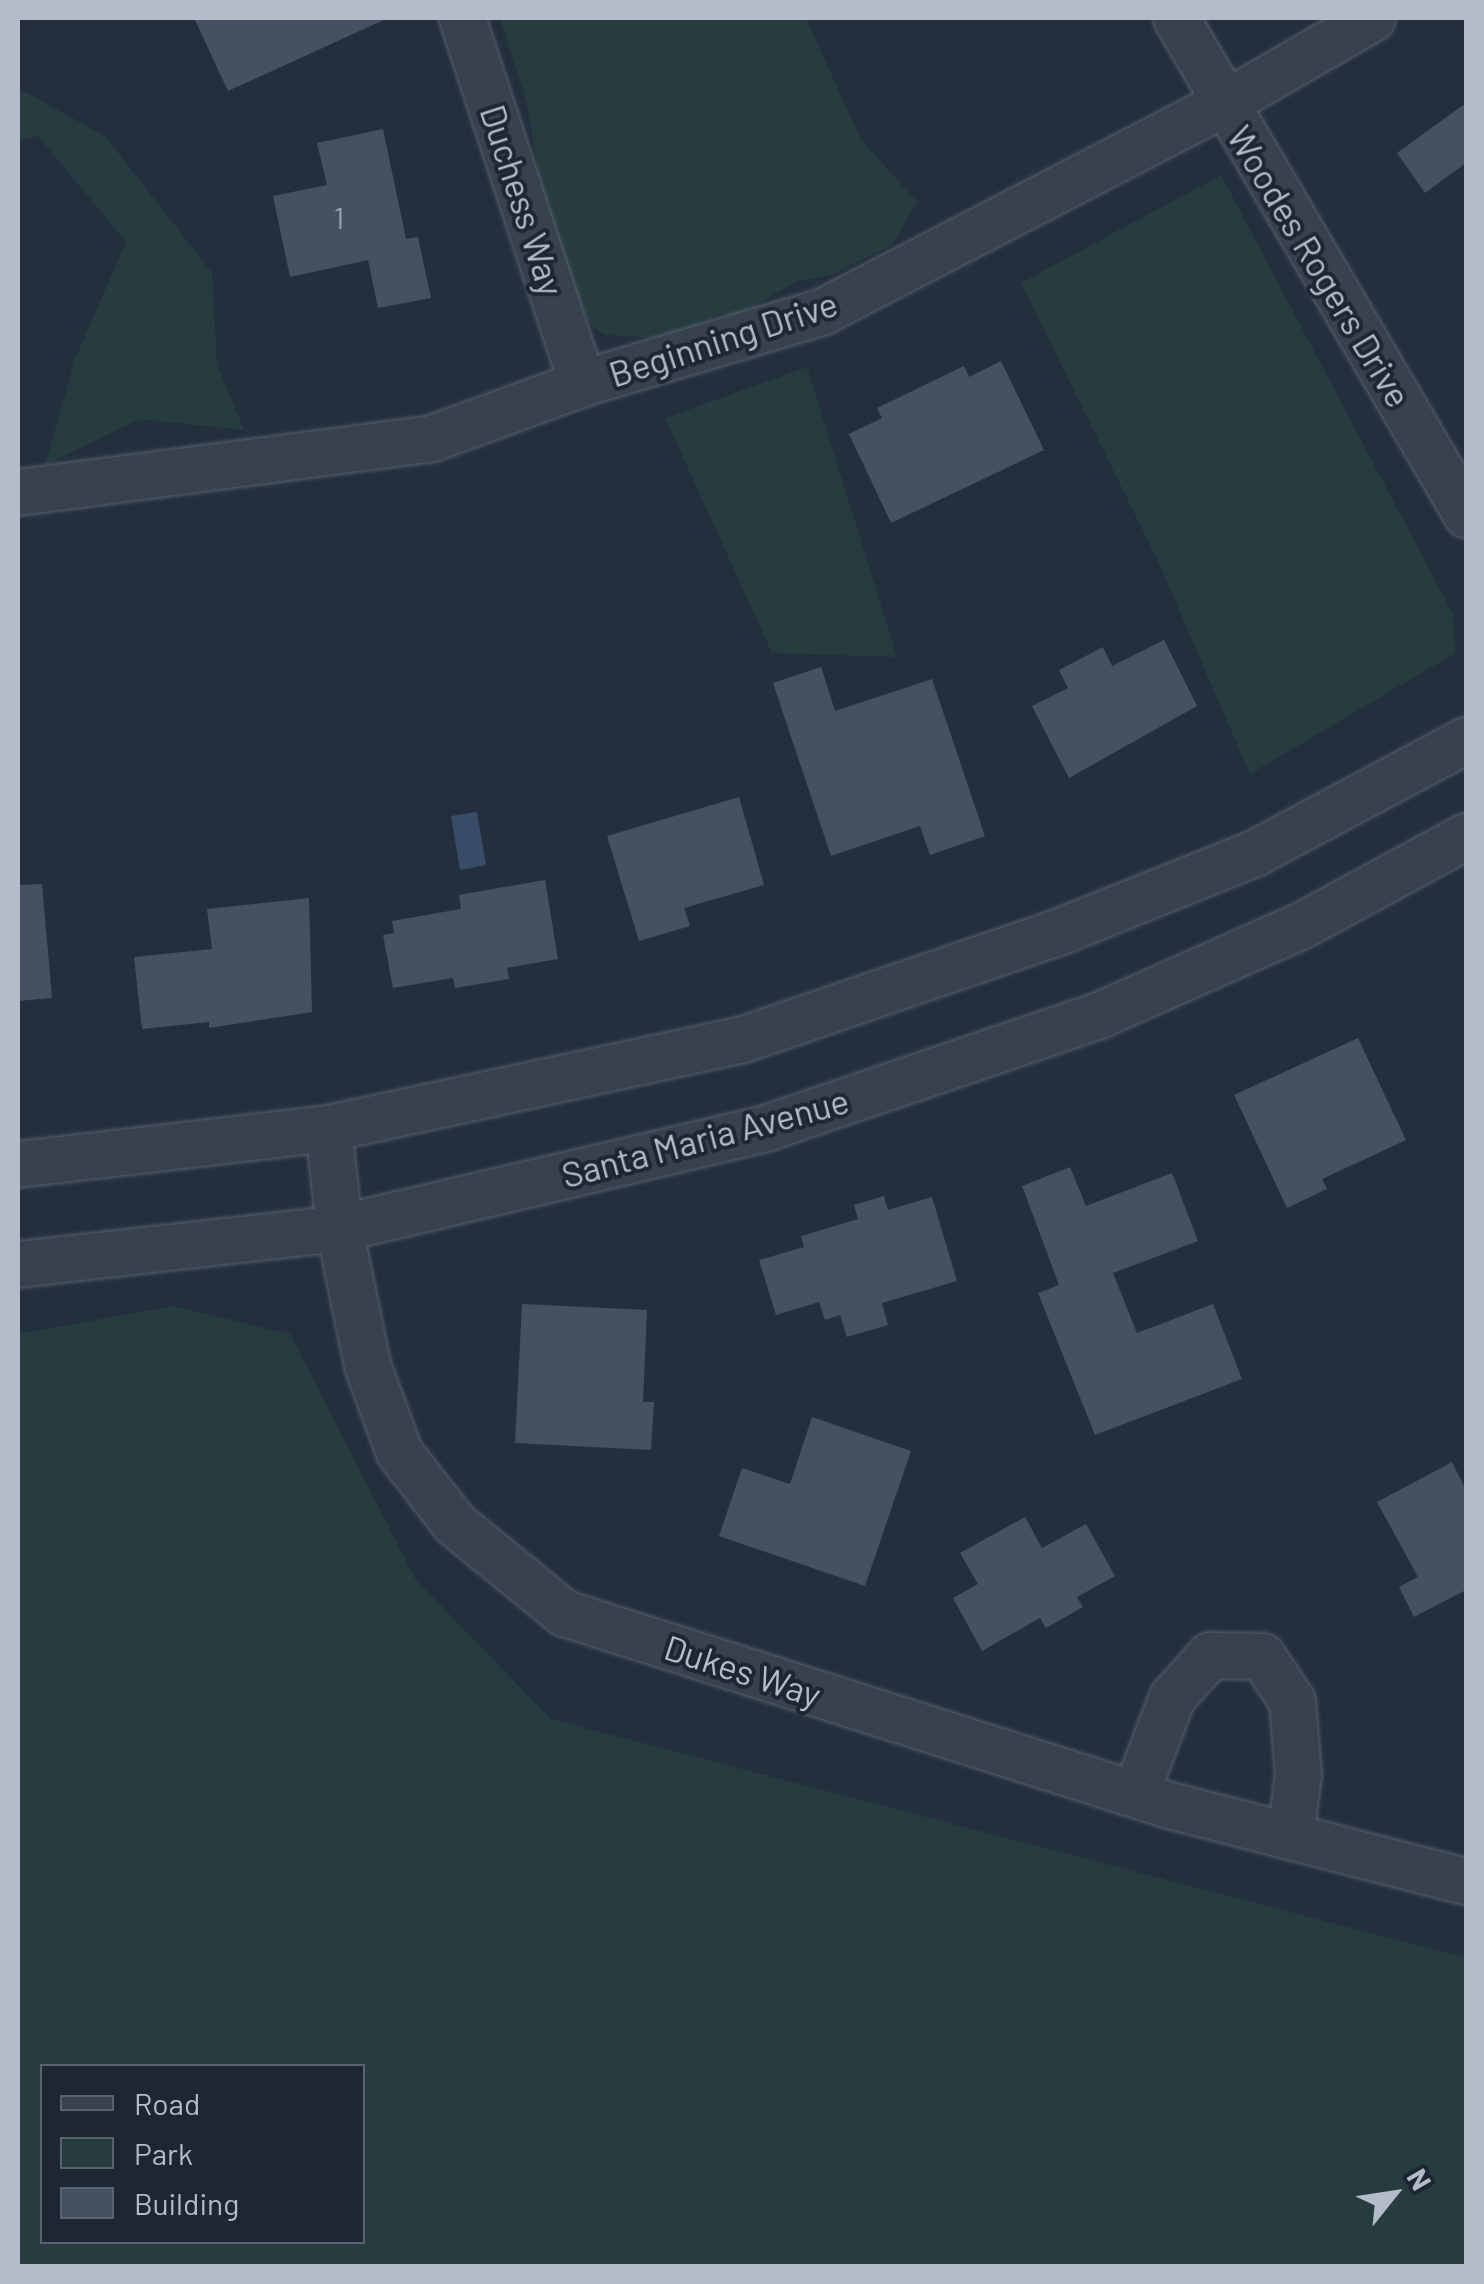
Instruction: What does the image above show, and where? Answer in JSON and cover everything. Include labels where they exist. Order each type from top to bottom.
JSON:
[{"type":"street","name":"Duchess Way","points":[[462,18],[582,383]]},
{"type":"street","name":"Woodes Rogers Drive","points":[[1176,18],[1466,514]]},
{"type":"street","name":"Beginning Drive","points":[[18,492],[432,438],[582,383],[823,311],[1224,104],[1372,18]]},
{"type":"street","points":[[18,1164],[328,1128],[740,1040],[1018,946],[1256,852],[1466,740]]},
{"type":"street","name":"Santa Maria Avenue","points":[[18,1264],[339,1228],[768,1128],[1101,1014],[1300,926],[1466,836]]},
{"type":"street","name":"Dukes Way","points":[[328,1128],[339,1228],[366,1365],[399,1452],[454,1524],[564,1613],[1134,1794],[1466,1881]]},
{"type":"street","points":[[1134,1794],[1172,1697],[1210,1655],[1262,1656],[1292,1701],[1298,1774],[1290,1836]]},
{"type":"green space","points":[[500,18],[806,18],[860,138],[917,202],[892,245],[832,275],[797,281],[739,316],[720,314],[676,339],[605,335],[591,325],[550,244],[527,103]]},
{"type":"green space","points":[[18,88],[105,136],[212,273],[217,364],[244,430],[140,419],[45,465],[75,359],[126,242],[38,136],[18,140]]},
{"type":"green space","points":[[1221,175],[1453,614],[1455,653],[1250,774],[1157,559],[1021,283]]},
{"type":"green space","points":[[807,367],[897,657],[772,653],[665,418]]},
{"type":"green space","points":[[173,1306],[290,1334],[416,1580],[551,1719],[1466,1958],[1466,2266],[18,2266],[18,1334]]},
{"type":"water","points":[[477,812],[486,865],[460,870],[451,816]]},
{"type":"building","points":[[194,18],[388,18],[228,91]]},
{"type":"building","points":[[1466,103],[1466,163],[1425,193],[1397,153]]},
{"type":"building","points":[[383,129],[406,239],[418,237],[431,298],[378,308],[368,260],[290,277],[273,196],[327,185],[317,143]]},
{"type":"building","points":[[1001,361],[1044,450],[891,523],[849,434],[882,418],[877,408],[964,366],[969,377]]},
{"type":"building","points":[[1164,640],[1197,706],[1069,778],[1032,706],[1068,688],[1059,670],[1103,647],[1112,666]]},
{"type":"building","points":[[821,667],[835,711],[932,679],[985,836],[930,855],[920,826],[831,856],[773,683]]},
{"type":"building","points":[[739,797],[764,885],[684,908],[690,926],[639,941],[607,836]]},
{"type":"building","points":[[545,880],[558,959],[507,968],[509,979],[455,988],[453,978],[393,988],[383,935],[394,933],[392,921],[461,909],[459,895]]},
{"type":"building","points":[[42,884],[52,998],[18,1001],[18,885]]},
{"type":"building","points":[[309,898],[312,1012],[209,1028],[209,1022],[142,1029],[134,957],[212,949],[207,909]]},
{"type":"building","points":[[1358,1038],[1406,1140],[1322,1179],[1327,1189],[1287,1208],[1234,1095]]},
{"type":"building","points":[[1070,1167],[1086,1206],[1172,1173],[1198,1241],[1113,1273],[1137,1333],[1213,1304],[1242,1379],[1095,1435],[1038,1293],[1059,1285],[1022,1186]]},
{"type":"building","points":[[884,1196],[888,1210],[932,1197],[957,1281],[882,1303],[888,1325],[847,1337],[840,1315],[825,1320],[819,1302],[776,1315],[759,1260],[804,1247],[801,1236],[858,1219],[854,1205]]},
{"type":"building","points":[[522,1304],[647,1310],[643,1402],[654,1402],[651,1450],[515,1443]]},
{"type":"building","points":[[812,1417],[911,1451],[865,1586],[719,1536],[742,1468],[790,1484]]},
{"type":"building","points":[[1452,1462],[1466,1490],[1466,1590],[1414,1617],[1399,1587],[1418,1577],[1377,1502]]},
{"type":"building","points":[[1025,1517],[1042,1548],[1086,1524],[1115,1576],[1077,1597],[1083,1607],[1046,1628],[1040,1618],[982,1651],[953,1598],[978,1584],[960,1553]]}]
